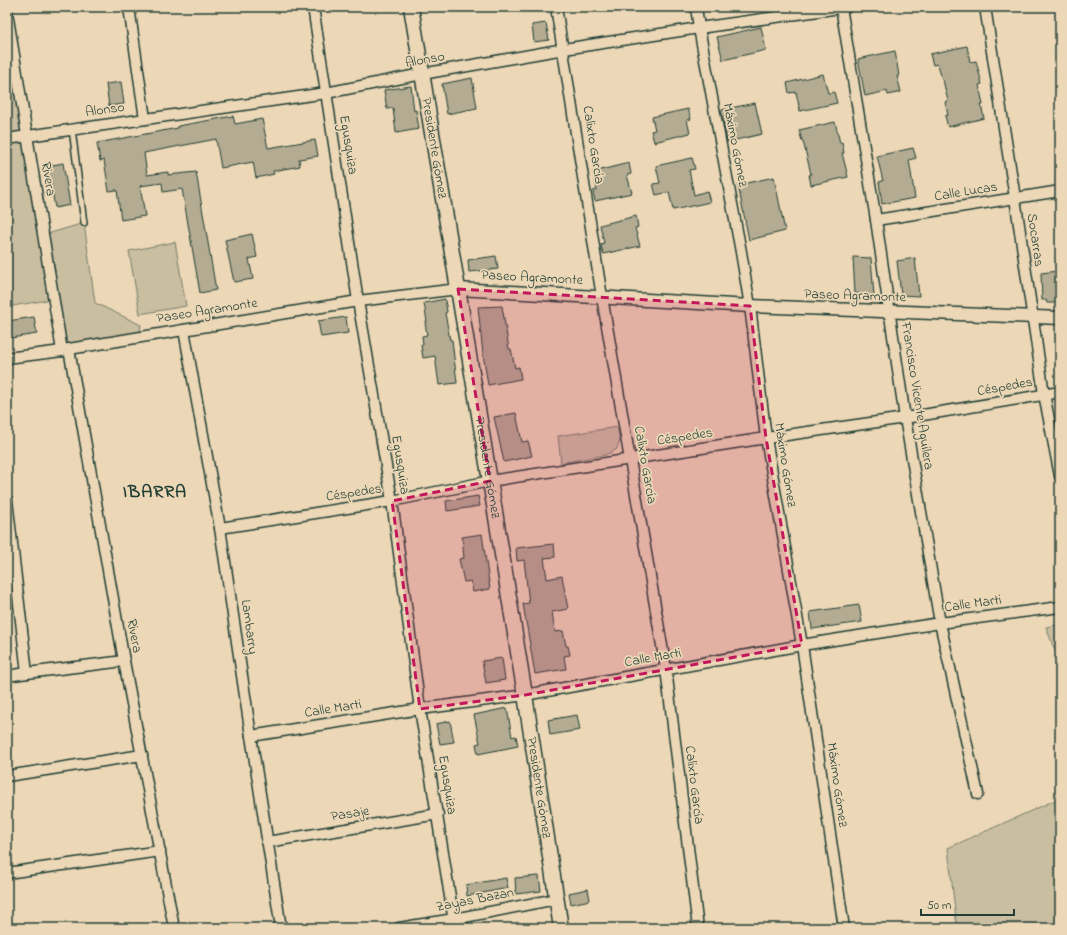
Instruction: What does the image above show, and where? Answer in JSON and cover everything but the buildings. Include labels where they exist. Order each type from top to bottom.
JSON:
[{"type":"main road","name":"Presidente Gómez","points":[[411,7],[525,695],[561,928]]},
{"type":"street","points":[[129,7],[145,119]]},
{"type":"street","name":"Egusquiza","points":[[313,7],[358,301],[392,501],[420,709],[455,924]]},
{"type":"street","name":"Calixto García","points":[[556,7],[602,297],[666,669],[698,928]]},
{"type":"street","name":"Máximo Gómez","points":[[696,7],[750,306],[766,438],[802,645],[844,928]]},
{"type":"street","name":"Alonso","points":[[7,139],[326,93],[422,74],[564,50],[843,7]]},
{"type":"street","name":"Francisco Vicente Aguilera","points":[[843,7],[905,418],[940,623],[978,794]]},
{"type":"street","name":"Socarras","points":[[985,7],[1044,394],[1060,476]]},
{"type":"street","name":"Rivera","points":[[7,12],[27,136],[66,350],[174,928]]},
{"type":"street","name":"Calle Lucas","points":[[876,220],[1060,191]]},
{"type":"street","name":"Paseo Agramonte","points":[[7,358],[66,350],[358,301],[458,290],[750,306],[1060,318]]},
{"type":"street","name":"Lambarry","points":[[184,330],[220,528],[281,928]]},
{"type":"street","name":"Céspedes","points":[[220,528],[392,501],[490,482],[766,438],[905,418],[1060,392]]},
{"type":"street","points":[[7,500],[27,673]]},
{"type":"street","name":"Calle Marti","points":[[251,736],[420,709],[525,695],[802,645],[940,623],[1060,607]]},
{"type":"street","points":[[7,676],[124,661]]},
{"type":"street","points":[[7,776],[142,755]]},
{"type":"street","name":"Pasaje","points":[[267,842],[438,814]]},
{"type":"street","points":[[7,873],[160,851]]},
{"type":"street","name":"Zayas Bazan","points":[[399,928],[455,924],[556,899]]},
{"type":"lane","points":[[72,129],[84,223]]},
{"type":"highlighted area","points":[[458,289],[750,306],[766,438],[802,645],[525,695],[420,709],[392,501],[490,481]]},
{"type":"shaded area","points":[[7,12],[44,235],[84,223],[95,303],[141,325],[139,338],[62,351],[53,299],[7,307]]},
{"type":"shaded area","points":[[175,242],[186,306],[140,314],[129,251]]},
{"type":"shaded area","points":[[617,427],[620,441],[616,450],[605,455],[561,463],[558,436]]},
{"type":"shaded area","points":[[1060,624],[1060,664],[1046,627]]},
{"type":"shaded area","points":[[1060,798],[1060,928],[957,928],[948,848]]},
{"type":"district","name":"IBARRA","points":[[155,493]]}]
